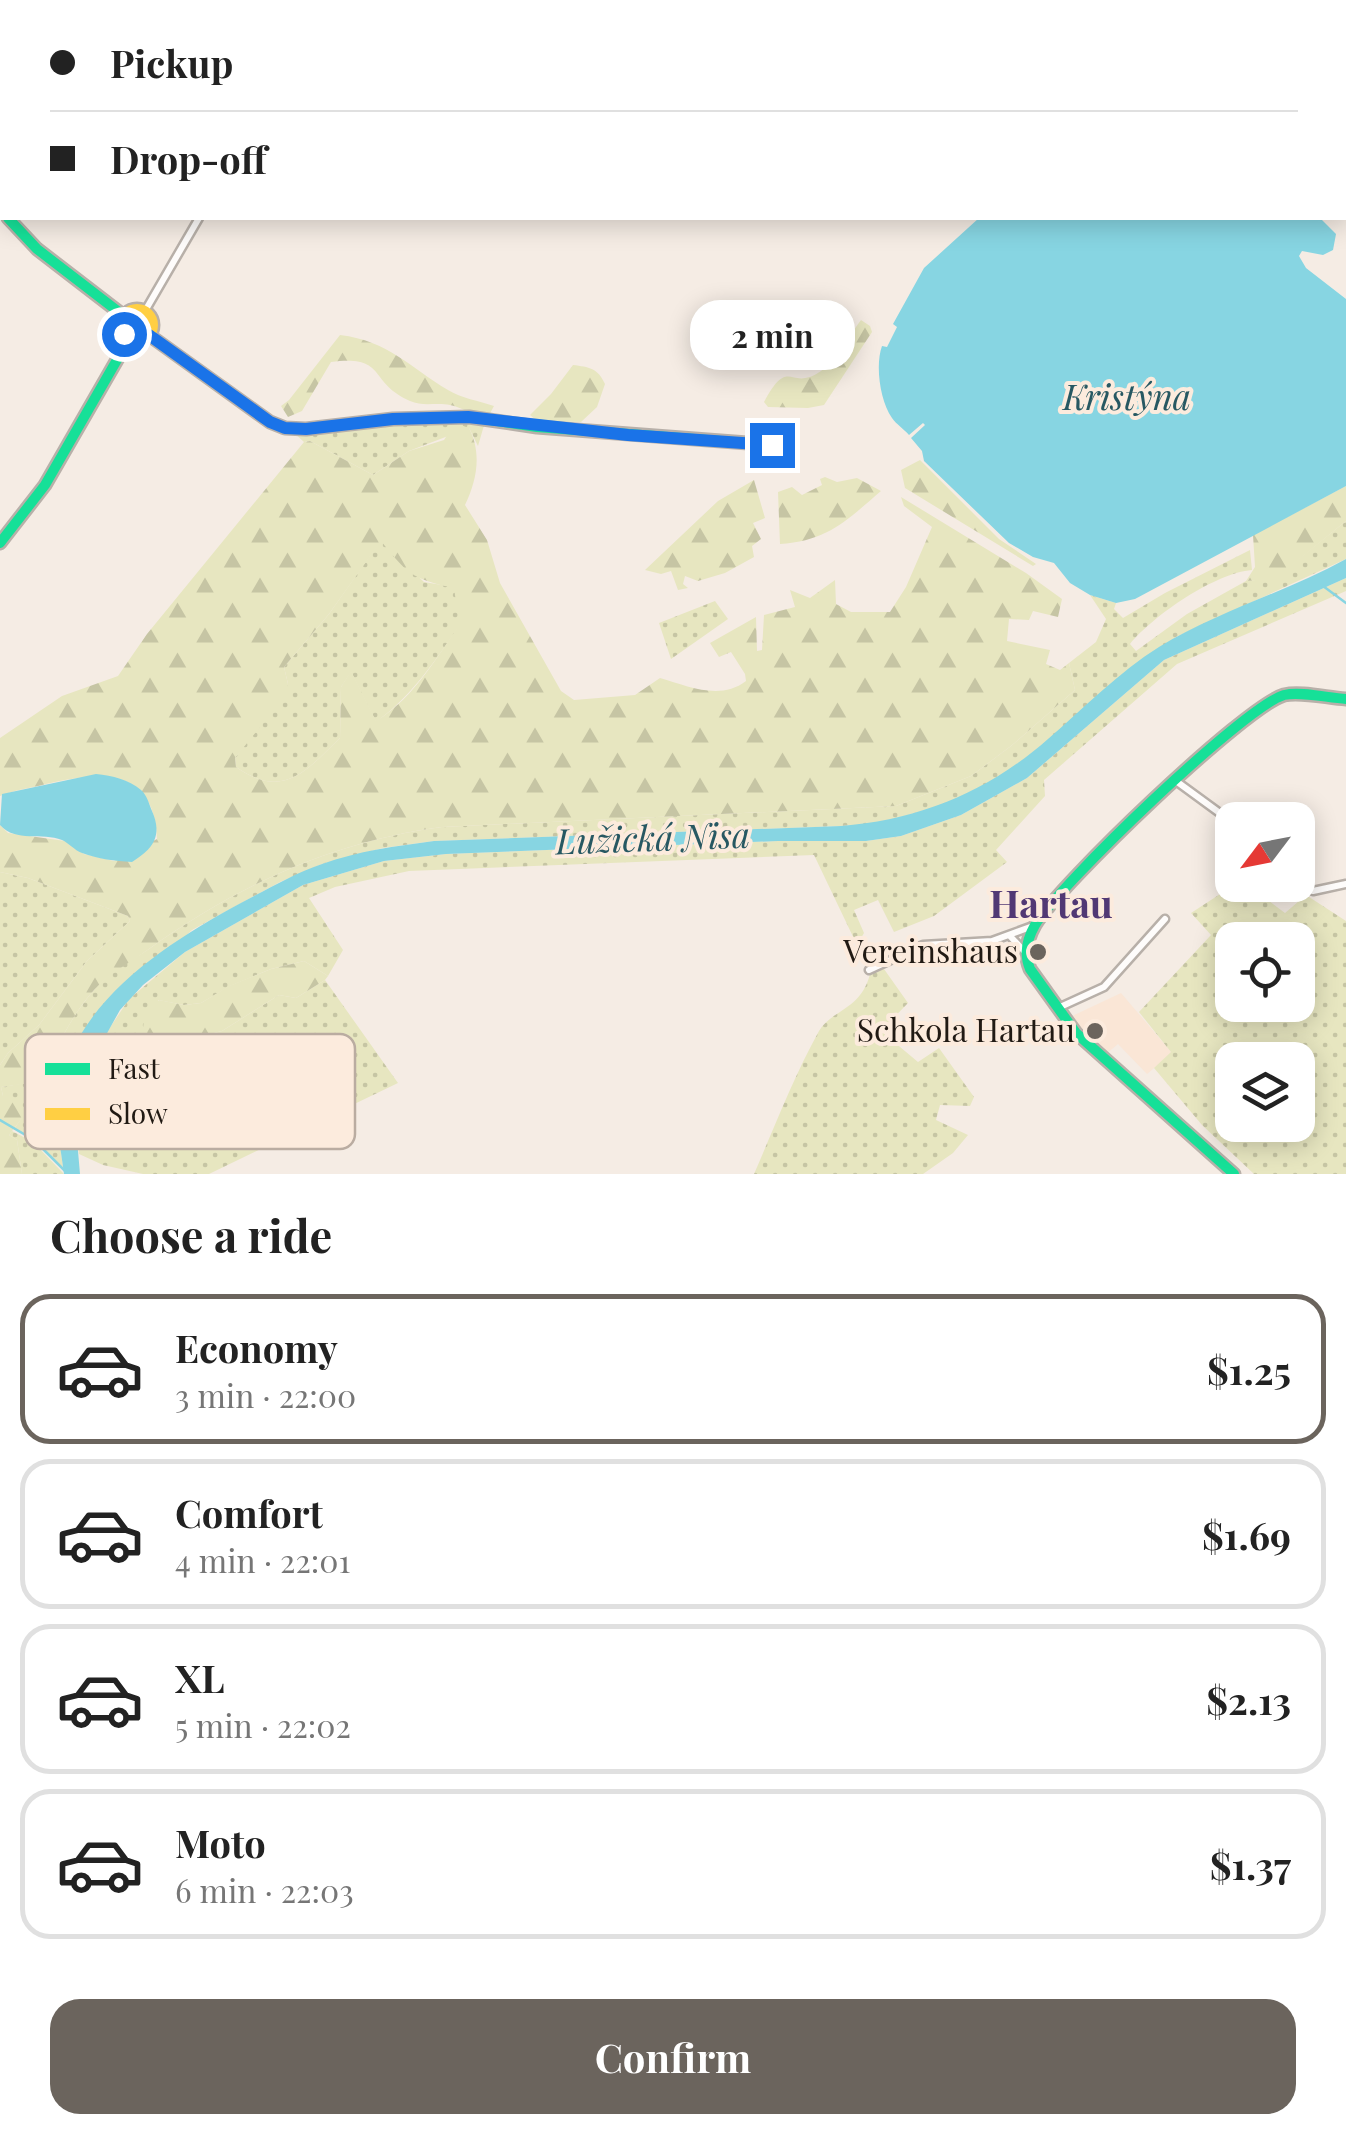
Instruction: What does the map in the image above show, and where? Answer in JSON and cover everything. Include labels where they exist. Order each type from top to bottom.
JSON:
[{"type":"street","points":[[10,220],[37,249],[124,316]]},
{"type":"street","points":[[145,311],[198,220]]},
{"type":"street","points":[[134,310],[145,311],[152,322],[149,335],[140,341],[129,339],[121,328],[124,316],[134,310]]},
{"type":"street","points":[[149,335],[270,422],[285,428],[468,417],[628,435],[772,445]]},
{"type":"street","points":[[0,543],[45,485],[129,339]]},
{"type":"street","points":[[1025,952],[1036,925],[1074,876],[1240,722],[1275,698],[1294,693],[1346,699]]},
{"type":"street","points":[[1176,780],[1215,809]]},
{"type":"street","points":[[1315,889],[1346,884]]},
{"type":"street","points":[[1057,1008],[1104,987],[1166,918]]},
{"type":"street","points":[[868,970],[923,945],[992,941],[1036,925]]},
{"type":"street","points":[[1010,936],[1025,952],[1030,969],[1057,1008],[1084,1041],[1234,1174]]},
{"type":"shaded area","points":[[1121,993],[1172,1053],[1147,1074],[1118,1044],[1106,1054],[1070,1017]]},
{"type":"green space","points":[[861,320],[872,332],[824,405],[768,407],[764,402],[779,380],[810,377],[828,366]]},
{"type":"green space","points":[[340,335],[372,343],[453,393],[494,406],[488,417],[450,405],[415,403],[397,394],[370,366],[349,361],[331,362],[302,411],[288,417],[281,406]]},
{"type":"green space","points":[[573,365],[592,369],[605,384],[597,407],[581,422],[537,421],[530,415]]},
{"type":"green space","points":[[393,421],[485,422],[478,446],[469,428],[409,451],[373,475],[310,441],[304,442],[292,431]]},
{"type":"green space","points":[[455,423],[469,428],[476,447],[476,466],[465,505],[487,540],[500,583],[561,691],[574,700],[635,695],[660,678],[704,690],[736,687],[746,681],[745,674],[731,652],[719,657],[710,643],[756,617],[757,651],[762,650],[764,615],[795,607],[790,590],[810,598],[835,580],[836,604],[851,612],[890,612],[906,587],[932,527],[904,506],[901,497],[1062,599],[1058,617],[1033,611],[1029,620],[1009,619],[1007,641],[1050,650],[1046,664],[1060,670],[1069,663],[1075,690],[971,776],[896,806],[442,827],[325,855],[217,905],[113,973],[94,990],[64,1034],[29,1034],[87,961],[130,921],[128,916],[28,878],[0,872],[0,825],[8,833],[65,841],[84,854],[114,861],[157,839],[154,815],[146,798],[121,780],[87,777],[0,796],[0,738],[62,696],[118,676],[147,634],[304,442],[310,441],[373,475],[409,451],[444,440]],"holes":[[[381,541],[404,568],[419,578],[454,588],[456,602],[466,615],[415,687],[376,721],[351,671],[341,687],[340,738],[316,762],[280,781],[253,777],[236,767],[235,758],[285,696],[288,684],[284,667],[329,614]]]},
{"type":"green space","points":[[920,460],[999,539],[1036,564],[1033,566],[905,488],[901,470]]},
{"type":"green space","points":[[857,478],[881,491],[824,534],[780,544],[778,492],[792,487],[802,495],[822,485],[820,479],[837,482]]},
{"type":"green space","points":[[754,480],[765,518],[753,523],[761,539],[752,546],[754,557],[725,573],[698,581],[685,576],[683,584],[688,588],[678,590],[671,571],[661,574],[645,570],[718,501]]},
{"type":"green space","points":[[1346,486],[1346,521],[1275,579],[1246,581],[1255,567],[1253,535]]},
{"type":"green space","points":[[1346,521],[1346,559],[1176,637],[1010,771],[958,800],[873,824],[434,841],[383,848],[322,864],[280,882],[192,930],[83,1034],[64,1034],[100,984],[182,926],[252,886],[363,843],[442,827],[896,806],[971,776],[1075,690],[1069,663],[1096,642],[1106,619],[1090,595],[1116,603],[1114,609],[1123,618],[1250,550],[1252,570],[1203,587],[1169,609],[1130,644],[1136,651],[1187,614],[1246,581],[1275,578]]},
{"type":"green space","points":[[381,540],[424,582],[454,587],[467,615],[415,686],[376,722],[351,672],[341,687],[340,738],[304,771],[292,778],[267,781],[236,767],[235,758],[288,684],[284,667],[329,614]]},
{"type":"green space","points":[[1346,578],[1346,591],[1177,664],[1044,780],[1045,796],[996,850],[1007,862],[934,916],[894,932],[878,900],[854,910],[864,933],[857,945],[814,855],[409,871],[335,887],[309,898],[343,950],[328,976],[304,961],[271,969],[201,1003],[184,1005],[158,1000],[162,1034],[106,1034],[129,999],[185,952],[303,885],[384,861],[446,854],[866,841],[901,836],[961,815],[1027,778],[1164,660]]},
{"type":"green space","points":[[715,601],[728,619],[671,659],[659,623]]},
{"type":"green space","points":[[0,872],[28,878],[128,916],[130,921],[87,961],[39,1025],[25,1034],[0,1065]]},
{"type":"green space","points":[[1215,897],[1215,902],[1270,902],[1285,913],[1298,902],[1315,901],[1346,921],[1346,1174],[1254,1174],[1220,1142],[1315,1142],[1315,1042],[1215,1042],[1215,1137],[1154,1068],[1171,1052],[1139,1012],[1211,935],[1191,913]]},
{"type":"green space","points":[[304,961],[328,976],[296,998],[279,995],[222,1031],[149,1034],[143,1029],[145,1010],[159,1000],[184,1005],[201,1003],[229,986]]},
{"type":"green space","points":[[884,969],[908,1003],[881,1031],[918,1062],[939,1048],[974,1097],[970,1106],[940,1105],[936,1120],[968,1135],[953,1153],[923,1174],[754,1174],[819,1031],[860,995],[870,974]]},
{"type":"green space","points":[[325,980],[398,1083],[355,1104],[355,1034],[210,1034],[222,1031],[279,995],[296,998]]},
{"type":"green space","points":[[25,1038],[25,1084],[1,1087],[3,1096],[12,1096],[25,1112],[9,1135],[17,1140],[22,1174],[0,1174],[0,1065]]},
{"type":"green space","points":[[25,1083],[25,1113],[3,1096],[1,1087]]},
{"type":"green space","points":[[25,1113],[25,1134],[14,1129]]},
{"type":"green space","points":[[12,1131],[25,1138],[25,1149],[40,1149],[64,1174],[22,1174],[17,1140],[9,1135]]},
{"type":"green space","points":[[44,1149],[61,1149],[63,1168]]},
{"type":"green space","points":[[78,1149],[261,1149],[209,1174],[143,1174],[103,1165],[79,1154]]},
{"type":"water","name":"Kristýna","points":[[977,220],[1322,220],[1336,234],[1333,250],[1323,255],[1302,251],[1299,256],[1306,268],[1346,299],[1346,486],[1135,599],[1116,603],[1090,595],[1070,583],[1054,563],[1033,557],[1009,543],[924,461],[922,451],[911,438],[925,425],[909,435],[888,411],[879,373],[882,346],[887,347],[897,327],[893,324],[924,268]]},
{"type":"water","name":"Lužická Nisa","points":[[1346,559],[1346,578],[1164,660],[1027,778],[961,815],[901,836],[866,841],[446,854],[384,861],[303,885],[185,952],[143,985],[120,1010],[107,1034],[81,1034],[125,981],[181,938],[290,877],[349,856],[434,841],[841,826],[926,810],[1002,774],[1159,647]]},
{"type":"water","points":[[96,774],[131,783],[148,800],[156,835],[146,852],[132,862],[94,857],[62,840],[21,836],[0,825],[2,794]]},
{"type":"water","points":[[61,1149],[78,1149],[80,1174],[64,1174]]},
{"type":"waterway","points":[[1323,586],[1346,603]]},
{"type":"waterway","points":[[0,1120],[25,1135]]},
{"type":"waterway","points":[[43,1149],[68,1174]]},
{"type":"traffic: fast","points":[[10,220],[37,249],[124,316]]},
{"type":"traffic: fast","points":[[149,335],[270,422],[285,428],[469,417],[537,427],[773,445]]},
{"type":"traffic: fast","points":[[0,543],[45,485],[129,339]]},
{"type":"traffic: fast","points":[[1234,1174],[1076,1033],[1030,969],[1028,941],[1035,925],[1078,874],[1232,730],[1284,695],[1346,699]]},
{"type":"traffic: slow","points":[[137,309],[148,314],[153,325],[148,336],[137,341],[126,336],[121,325],[126,314],[137,309]]},
{"type":"place","name":"Vereinshaus","points":[[1038,952]]},
{"type":"place","name":"Schkola Hartau","points":[[1095,1031]]},
{"type":"district","name":"Hartau","points":[[1051,905]]},
{"type":"route","points":[[124,334],[136,341],[149,335],[270,422],[285,428],[468,417],[681,440],[772,445]]}]
